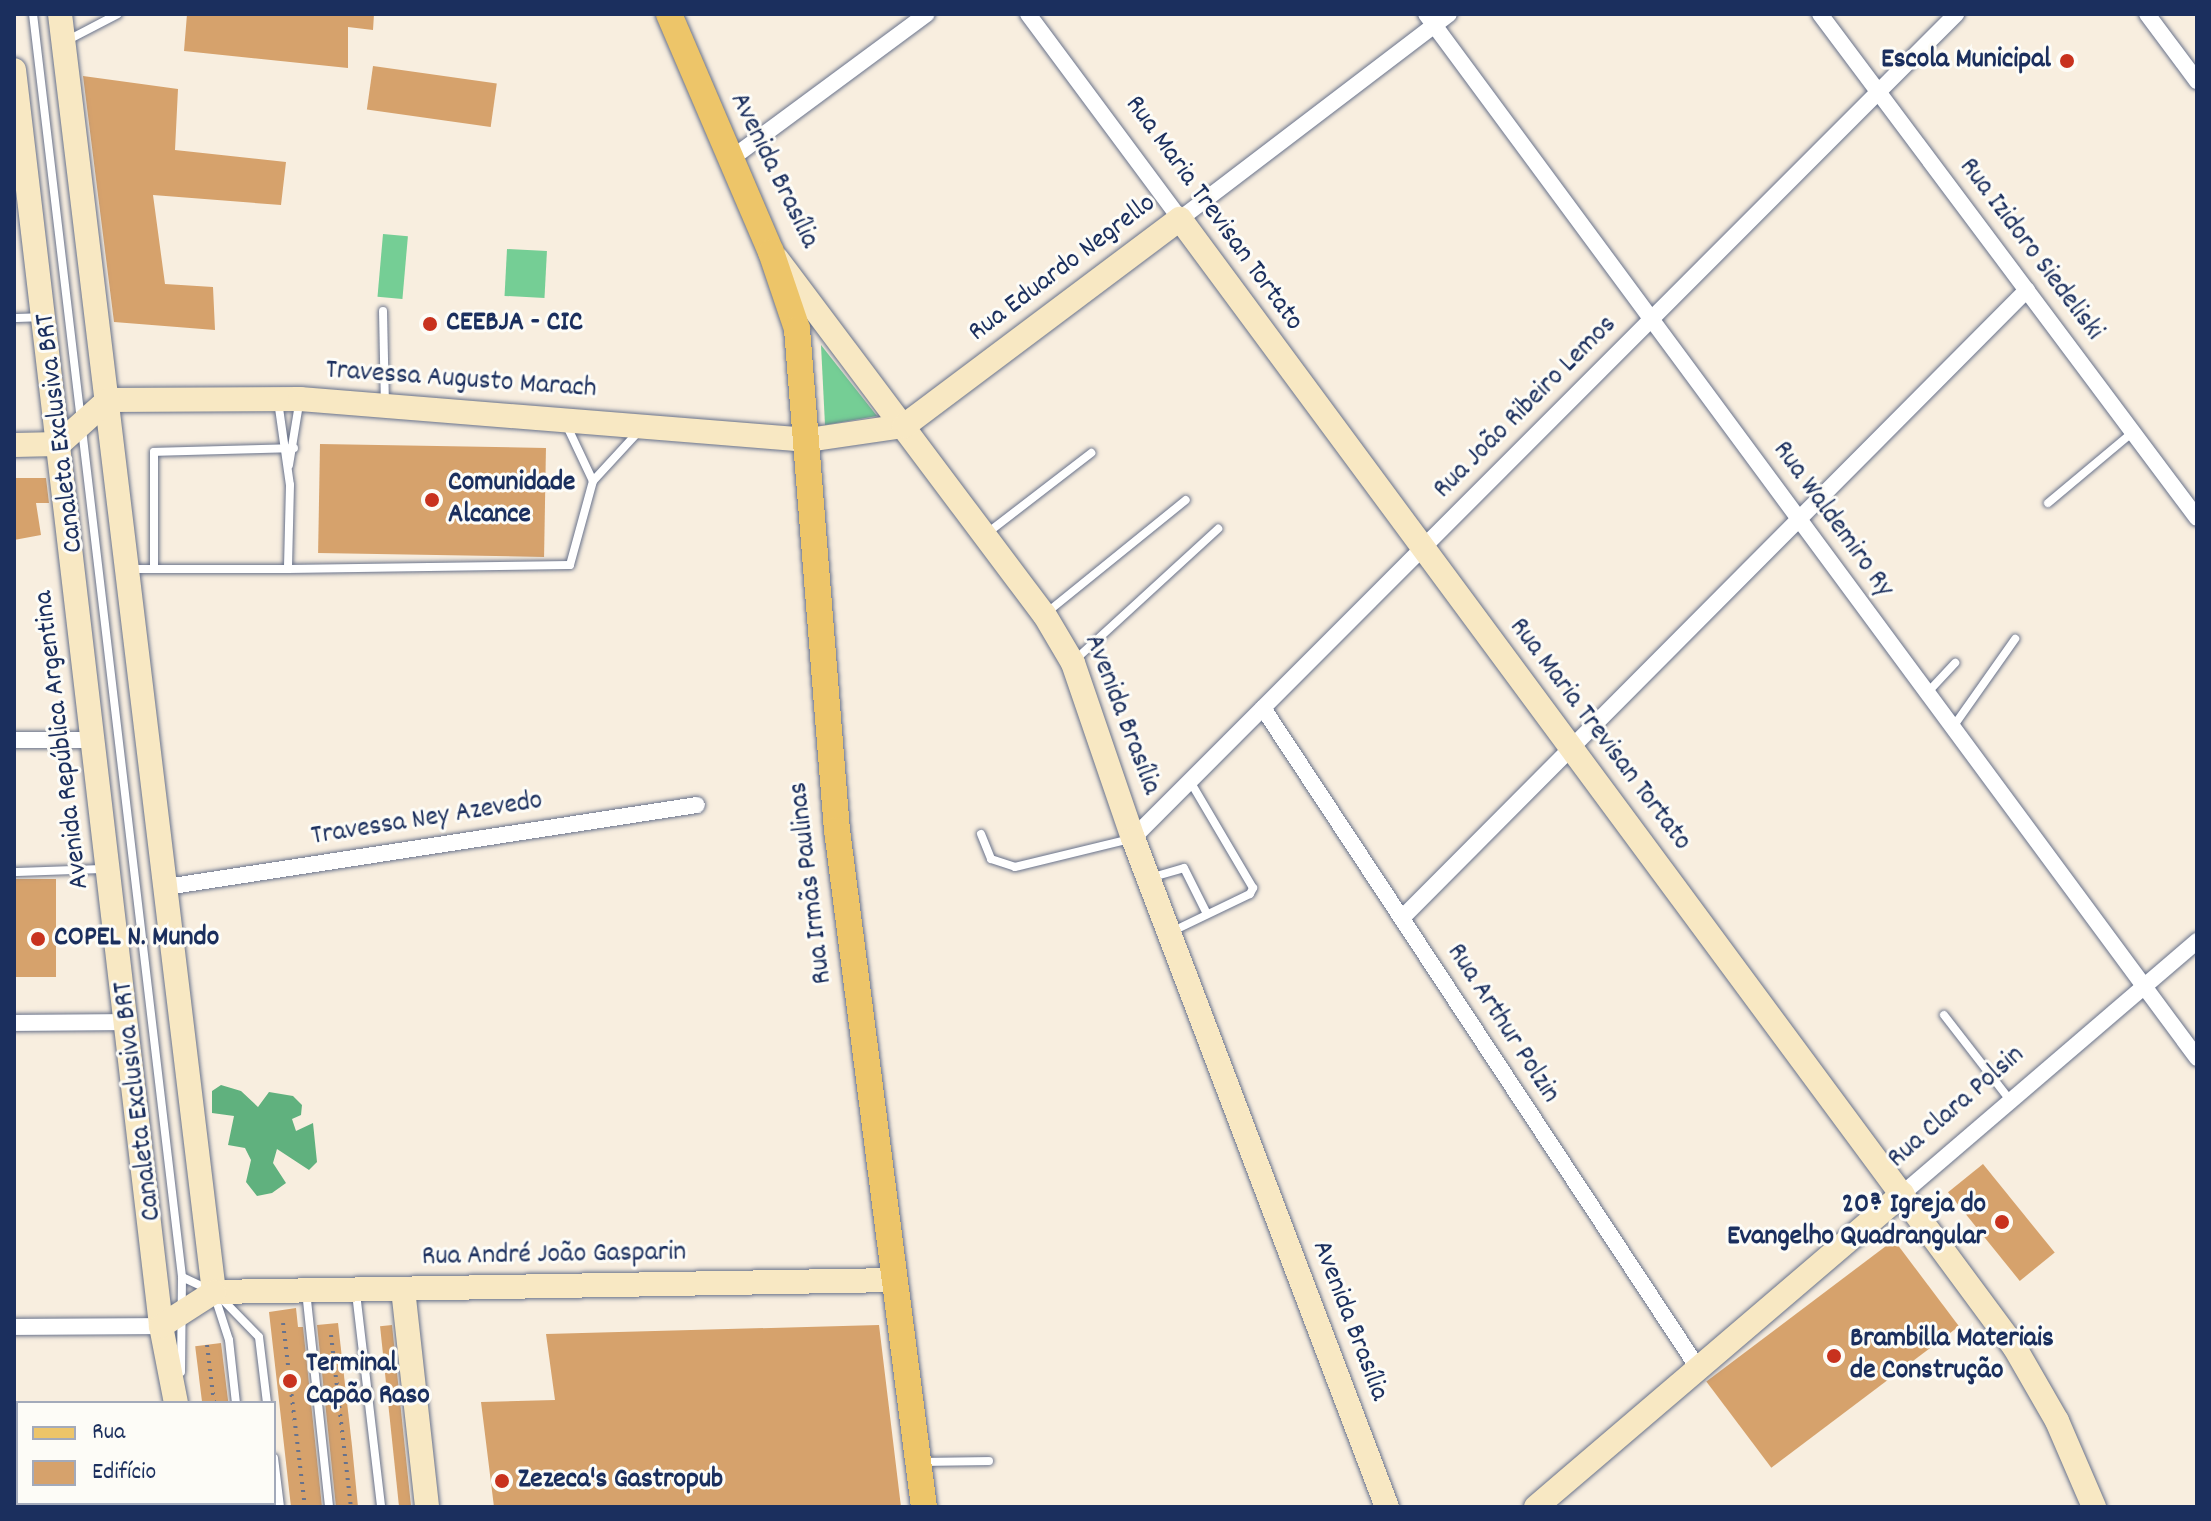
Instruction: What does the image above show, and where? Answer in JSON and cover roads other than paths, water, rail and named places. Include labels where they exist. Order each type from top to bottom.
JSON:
[{"type":"main road","points":[[60,14],[214,1292],[170,1321]]},
{"type":"main road","name":"Avenida Brasília","points":[[669,14],[728,161],[771,252],[1044,614],[1073,663],[1168,933],[1387,1507]]},
{"type":"main road","name":"Avenida República Argentina","points":[[14,70],[19,151],[44,317],[126,1022],[179,1401]]},
{"type":"main road","name":"Rua Eduardo Negrello","points":[[808,440],[904,426],[1180,219]]},
{"type":"main road","name":"Rua Maria Trevisan Tortato","points":[[1180,219],[1902,1194],[2038,1385],[2094,1507]]},
{"type":"main road","name":"Rua Irmãs Paulinas","points":[[771,252],[797,329],[837,830],[924,1507]]},
{"type":"main road","name":"Travessa Augusto Marach","points":[[108,400],[289,399],[808,440]]},
{"type":"main road","points":[[14,445],[59,444],[108,400]]},
{"type":"main road","name":"Rua Clara Polsin","points":[[1536,1507],[1902,1194]]},
{"type":"main road","name":"Rua André João Gasparin","points":[[214,1292],[895,1280]]},
{"type":"main road","points":[[403,1289],[427,1507]]},
{"type":"street","points":[[728,161],[927,14]]},
{"type":"street","name":"Rua Maria Trevisan Tortato","points":[[1028,14],[1180,219]]},
{"type":"street","name":"Rua Eduardo Negrello","points":[[1180,219],[1430,20],[1449,14]]},
{"type":"street","name":"Rua Izidoro Siedeliski","points":[[1820,14],[2197,518]]},
{"type":"street","name":"Rua João Ribeiro Lemos","points":[[1133,838],[1956,14]]},
{"type":"street","points":[[2147,14],[2197,81]]},
{"type":"street","name":"Rua Waldemiro Ry","points":[[1430,20],[2197,1058]]},
{"type":"street","points":[[1402,918],[2027,290]]},
{"type":"street","name":"Rua Arthur Polzin","points":[[1263,708],[1698,1368]]},
{"type":"street","points":[[14,740],[93,740]]},
{"type":"street","name":"Travessa Ney Azevedo","points":[[166,887],[697,805]]},
{"type":"street","name":"Rua Clara Polsin","points":[[1902,1194],[2197,941]]},
{"type":"street","points":[[14,1023],[126,1022]]},
{"type":"street","points":[[14,1327],[170,1321]]},
{"type":"lane","name":"Canaleta Exclusiva BRT","points":[[33,14],[182,1277],[170,1321]]},
{"type":"lane","points":[[63,42],[118,14]]},
{"type":"lane","points":[[383,311],[385,405]]},
{"type":"lane","points":[[14,318],[44,317]]},
{"type":"lane","points":[[289,399],[283,448],[289,466]]},
{"type":"lane","points":[[288,569],[289,466],[294,448],[289,399]]},
{"type":"lane","points":[[564,419],[593,481]]},
{"type":"lane","points":[[128,569],[561,569],[574,558],[593,481],[643,425]]},
{"type":"lane","points":[[2048,503],[2133,432]]},
{"type":"lane","points":[[154,568],[154,452],[294,448]]},
{"type":"lane","points":[[985,535],[1091,453]]},
{"type":"lane","points":[[1044,614],[1186,500]]},
{"type":"lane","points":[[1073,663],[1218,529]]},
{"type":"lane","points":[[1953,728],[2015,639]]},
{"type":"lane","points":[[1927,693],[1955,663]]},
{"type":"lane","points":[[1168,933],[1250,894],[1253,888],[1190,781]]},
{"type":"lane","points":[[981,834],[991,859],[1015,867],[1133,838]]},
{"type":"lane","points":[[1148,879],[1184,868],[1207,914]]},
{"type":"lane","points":[[14,872],[108,869]]},
{"type":"lane","points":[[1944,1015],[2011,1101]]},
{"type":"lane","points":[[182,1277],[214,1292],[259,1337],[267,1401]]},
{"type":"lane","points":[[356,1290],[381,1507]]},
{"type":"lane","points":[[306,1291],[329,1507]]},
{"type":"lane","points":[[214,1292],[229,1340],[236,1401]]},
{"type":"lane","points":[[918,1462],[989,1461]]},
{"type":"lane","points":[[276,1474],[280,1507]]},
{"type":"place","name":"Escola Municipal","points":[[2067,61]]},
{"type":"place","name":"CEEBJA - CIC","points":[[430,324]]},
{"type":"place","name":"Comunidade Alcance","points":[[432,500]]},
{"type":"place","name":"COPEL N. Mundo","points":[[38,939]]},
{"type":"place","name":"20ª Igreja do Evangelho Quadrangular","points":[[2002,1222]]},
{"type":"place","name":"Brambilla Materiais de Construção","points":[[1834,1356]]},
{"type":"place","name":"Terminal Capão Raso","points":[[290,1381]]},
{"type":"place","name":"Zezeca's Gastropub","points":[[502,1481]]}]
